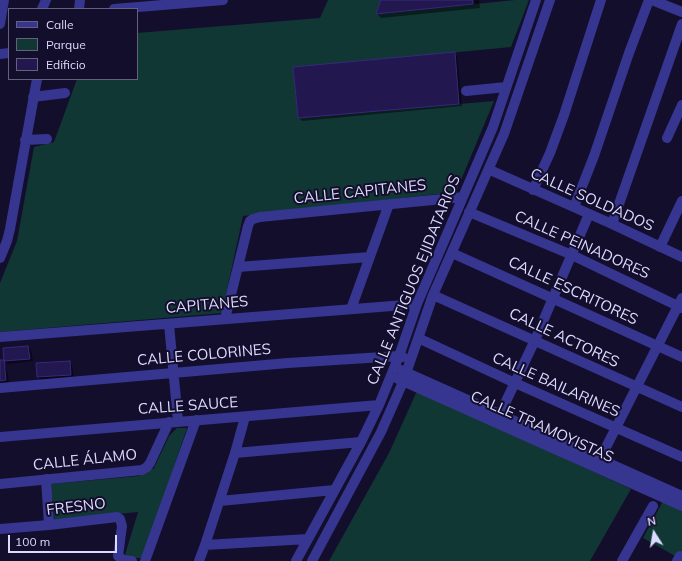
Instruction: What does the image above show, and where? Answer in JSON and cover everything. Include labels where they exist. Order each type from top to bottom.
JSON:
[{"type":"street","points":[[0,24],[4,0]]},
{"type":"street","points":[[126,8],[223,0]]},
{"type":"street","name":"CALLE ANTIGUOS EJIDATARIOS","points":[[296,561],[361,442],[379,405],[417,304],[493,128],[536,0]]},
{"type":"street","name":"CALLE ANTIGUOS EJIDATARIOS","points":[[312,561],[381,432],[405,378],[434,295],[469,212],[490,170],[504,134],[550,0]]},
{"type":"street","points":[[533,190],[550,154],[564,115],[601,0]]},
{"type":"street","points":[[574,207],[594,156],[629,53],[649,0]]},
{"type":"street","points":[[652,0],[682,12]]},
{"type":"street","points":[[612,224],[682,24]]},
{"type":"street","points":[[1,254],[7,241],[10,229],[37,80]]},
{"type":"street","points":[[466,91],[506,87]]},
{"type":"street","points":[[33,97],[65,93]]},
{"type":"street","points":[[667,138],[682,106]]},
{"type":"street","points":[[25,140],[47,139]]},
{"type":"street","name":"CALLE SOLDADOS","points":[[490,170],[682,257]]},
{"type":"street","name":"CALLE CAPITANES","points":[[238,267],[250,221],[260,217],[463,197]]},
{"type":"street","points":[[660,247],[682,201]]},
{"type":"street","points":[[351,310],[389,204]]},
{"type":"street","name":"CALLE PEINADORES","points":[[469,212],[572,255],[681,304]]},
{"type":"street","points":[[500,414],[535,340],[589,214]]},
{"type":"street","name":"CALLE ESCRITORES","points":[[452,253],[682,357]]},
{"type":"street","points":[[225,319],[238,267],[370,257]]},
{"type":"street","name":"CALLE ACTORES","points":[[434,295],[682,408]]},
{"type":"street","name":"CAPITANES","points":[[0,336],[417,304]]},
{"type":"street","points":[[600,459],[657,346],[681,304]]},
{"type":"street","points":[[169,324],[173,374],[173,422]]},
{"type":"street","name":"CALLE BAILARINES","points":[[418,338],[616,429],[682,457]]},
{"type":"street","name":"CALLE COLORINES","points":[[0,388],[288,363],[398,356],[411,359]]},
{"type":"street","name":"CALLE TRAMOYISTAS","points":[[393,371],[405,378],[682,506]]},
{"type":"street","name":"CALLE TRAMOYISTAS","points":[[405,378],[500,414],[682,496]]},
{"type":"street","name":"CALLE SAUCE","points":[[0,437],[379,405]]},
{"type":"street","points":[[199,561],[235,453],[245,416]]},
{"type":"street","points":[[145,561],[196,420]]},
{"type":"street","name":"CALLE ÁLAMO","points":[[0,484],[142,470],[150,463],[173,422]]},
{"type":"street","points":[[235,453],[361,442]]},
{"type":"street","points":[[46,479],[49,525]]},
{"type":"street","points":[[220,500],[334,490]]},
{"type":"street","points":[[622,561],[653,506]]},
{"type":"street","name":"FRESNO","points":[[0,529],[117,517],[120,519],[122,526],[118,553],[120,558],[132,561]]},
{"type":"street","points":[[205,545],[308,539]]},
{"type":"green space","points":[[328,0],[381,0],[376,14],[515,0],[529,0],[511,47],[293,68],[298,118],[494,101],[456,192],[243,216],[222,313],[0,332],[0,283],[17,241],[34,147],[54,142],[77,80],[138,80],[138,33],[320,18]]},
{"type":"green space","points":[[417,391],[631,489],[590,561],[329,561],[389,453]]},
{"type":"green space","points":[[177,428],[187,428],[143,558],[124,558],[138,512],[54,520],[51,484],[139,476],[154,468],[169,436]]},
{"type":"green space","points":[[663,501],[682,509],[682,561],[643,538]]},
{"type":"building","points":[[381,0],[473,0],[473,4],[376,14]]},
{"type":"building","points":[[455,52],[459,104],[298,118],[293,67]]},
{"type":"building","points":[[28,346],[30,359],[4,361],[3,348]]},
{"type":"building","points":[[0,360],[4,360],[6,380],[0,381]]},
{"type":"building","points":[[70,361],[71,375],[37,377],[36,363]]}]
